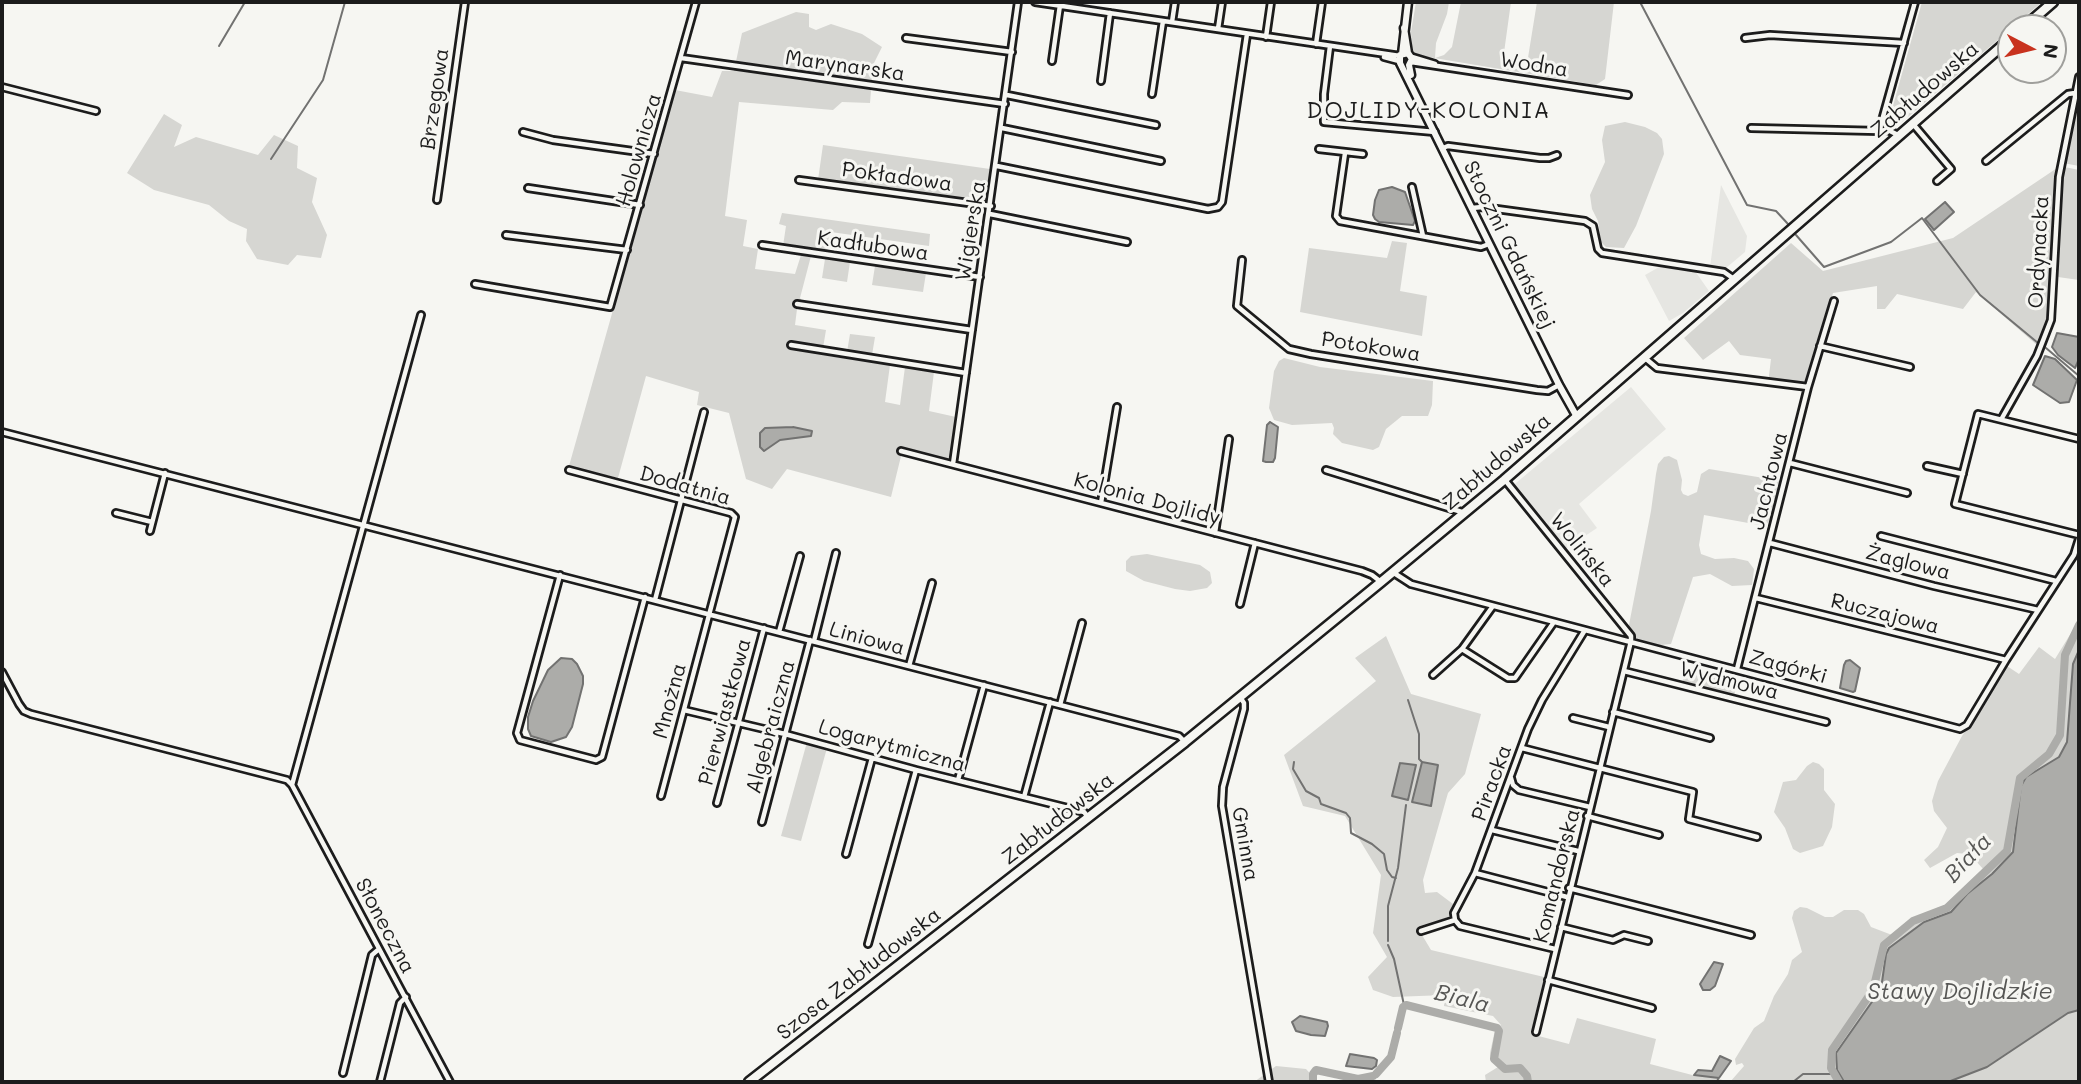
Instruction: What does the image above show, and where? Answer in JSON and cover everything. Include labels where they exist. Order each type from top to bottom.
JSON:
[{"type":"highway","points":[[2039,14],[2053,2]]},
{"type":"highway","name":"Zabłudowska","points":[[990,894],[1185,742],[1465,513],[1997,50]]},
{"type":"highway","name":"Szosa Zabłudowska","points":[[750,1082],[990,894]]},
{"type":"street","name":"Brzegowa","points":[[437,200],[465,2]]},
{"type":"street","name":"Holownicza","points":[[475,284],[610,307],[696,2]]},
{"type":"street","name":"Wigierska","points":[[953,464],[1018,2]]},
{"type":"street","name":"Wodna","points":[[1035,2],[1330,46],[1628,95]]},
{"type":"street","points":[[1172,22],[1174,2]]},
{"type":"street","points":[[1218,29],[1222,2]]},
{"type":"street","points":[[1266,37],[1271,2]]},
{"type":"street","points":[[1316,44],[1322,2]]},
{"type":"street","name":"Stoczni Gdańskiej","points":[[1408,2],[1404,28],[1405,59],[1413,86],[1577,417]]},
{"type":"street","points":[[1879,131],[1915,2]]},
{"type":"street","points":[[1052,61],[1060,5]]},
{"type":"street","points":[[1101,82],[1110,13]]},
{"type":"street","points":[[1152,94],[1163,21]]},
{"type":"street","points":[[997,166],[1208,209],[1218,207],[1222,202],[1227,173],[1247,34]]},
{"type":"street","points":[[1745,38],[1770,36],[1904,43]]},
{"type":"street","points":[[906,38],[1012,52]]},
{"type":"street","points":[[1330,46],[1324,94],[1325,122],[1435,132]]},
{"type":"street","name":"Marynarska","points":[[681,58],[1005,104]]},
{"type":"street","name":"Ordynacka","points":[[2002,418],[2037,356],[2051,320],[2061,162],[2079,77]]},
{"type":"street","points":[[2,87],[96,111]]},
{"type":"street","points":[[1986,161],[2068,94],[2075,93]]},
{"type":"street","points":[[1007,94],[1156,125]]},
{"type":"street","points":[[1913,124],[1951,169],[1937,181]]},
{"type":"street","points":[[1002,128],[1161,161]]},
{"type":"street","points":[[1751,128],[1888,130],[1899,135]]},
{"type":"street","points":[[523,132],[553,140],[654,154]]},
{"type":"street","points":[[1443,148],[1448,146],[1549,159],[1557,155]]},
{"type":"street","points":[[1319,149],[1363,154]]},
{"type":"street","points":[[1345,152],[1337,219],[1481,247],[1489,244]]},
{"type":"street","name":"Pokładowa","points":[[799,180],[991,206]]},
{"type":"street","points":[[1412,187],[1423,236]]},
{"type":"street","points":[[528,188],[639,205]]},
{"type":"street","points":[[1472,208],[1482,206],[1585,221],[1593,226],[1598,249],[1602,253],[1724,272],[1735,279]]},
{"type":"street","points":[[990,214],[1127,242]]},
{"type":"street","points":[[506,235],[627,250]]},
{"type":"street","name":"Kadłubowa","points":[[761,245],[980,277]]},
{"type":"street","name":"Potokowa","points":[[1242,260],[1237,306],[1289,349],[1537,390],[1548,391],[1559,385]]},
{"type":"street","name":"Jachtowa","points":[[1737,669],[1808,387],[1834,301]]},
{"type":"street","points":[[797,304],[972,330]]},
{"type":"street","points":[[2,672],[19,704],[31,714],[287,780],[292,785],[421,315]]},
{"type":"street","points":[[791,345],[966,373]]},
{"type":"street","points":[[1821,346],[1910,367]]},
{"type":"street","points":[[1644,358],[1657,368],[1808,387]]},
{"type":"street","points":[[1101,503],[1117,407]]},
{"type":"street","points":[[655,600],[704,412]]},
{"type":"street","points":[[2079,439],[1978,414],[1955,504],[2079,537]]},
{"type":"street","name":"Liniowa","points":[[2,432],[1050,702],[1179,736],[1185,742]]},
{"type":"street","points":[[1215,533],[1229,439]]},
{"type":"street","name":"Kolonia Dojlidy","points":[[901,451],[1362,571],[1381,582]]},
{"type":"street","points":[[1790,463],[1907,494]]},
{"type":"street","points":[[1927,466],[1962,474]]},
{"type":"street","name":"Dodatnia","points":[[569,470],[731,513],[735,517],[709,614]]},
{"type":"street","points":[[1326,471],[1465,513]]},
{"type":"street","points":[[150,531],[165,473]]},
{"type":"street","name":"Wolińska","points":[[1504,480],[1630,636],[1631,641]]},
{"type":"street","points":[[116,513],[152,522]]},
{"type":"street","points":[[1881,536],[2056,581]]},
{"type":"street","name":"Zagórki","points":[[1393,572],[1411,584],[1960,729],[1967,725],[2074,555],[2079,537]]},
{"type":"street","points":[[1240,604],[1255,543]]},
{"type":"street","name":"Żaglowa","points":[[1770,543],[2038,610]]},
{"type":"street","name":"Algebraiczna","points":[[762,822],[836,553]]},
{"type":"street","points":[[779,632],[800,556]]},
{"type":"street","points":[[560,575],[517,733],[520,740],[596,760],[602,757],[645,597]]},
{"type":"street","points":[[909,666],[932,583]]},
{"type":"street","name":"Ruczajowa","points":[[1756,598],[2006,660]]},
{"type":"street","points":[[1433,676],[1462,649],[1493,606]]},
{"type":"street","name":"Mnożna","points":[[662,796],[709,614]]},
{"type":"street","points":[[1462,649],[1508,678],[1515,678],[1555,622]]},
{"type":"street","points":[[1060,705],[1082,623]]},
{"type":"street","name":"Pierwiastkowa","points":[[717,803],[764,628]]},
{"type":"street","name":"Piracka","points":[[1455,920],[1455,910],[1475,873],[1542,700],[1586,630]]},
{"type":"street","name":"Komandorska","points":[[1536,1032],[1631,641]]},
{"type":"street","name":"Wydmowa","points":[[1624,671],[1826,722]]},
{"type":"street","points":[[958,780],[984,685]]},
{"type":"street","name":"Gminna","points":[[1240,696],[1244,709],[1223,787],[1222,806],[1269,1082]]},
{"type":"street","points":[[1024,797],[1050,702]]},
{"type":"street","name":"Logarytmiczna","points":[[684,710],[1084,812],[1089,818]]},
{"type":"street","points":[[1613,712],[1710,738]]},
{"type":"street","points":[[1573,718],[1609,727]]},
{"type":"street","points":[[1522,748],[1693,792],[1689,819],[1757,836]]},
{"type":"street","points":[[846,854],[872,758]]},
{"type":"street","points":[[868,944],[916,770]]},
{"type":"street","points":[[1511,777],[1513,785],[1519,790],[1590,807]]},
{"type":"street","name":"Słoneczna","points":[[292,785],[450,1082]]},
{"type":"street","points":[[1587,816],[1659,835]]},
{"type":"street","points":[[1492,830],[1578,851]]},
{"type":"street","points":[[1475,873],[1567,897]]},
{"type":"street","points":[[1569,888],[1751,934]]},
{"type":"street","points":[[1421,931],[1455,920],[1460,926],[1555,949]]},
{"type":"street","points":[[1560,927],[1613,940],[1624,934],[1648,941]]},
{"type":"street","points":[[343,1073],[372,955],[379,949]]},
{"type":"street","points":[[1548,980],[1652,1008]]},
{"type":"street","points":[[380,1082],[400,1003],[405,997]]},
{"type":"shaded area","points":[[1416,2],[1449,2],[1436,43],[1435,58],[1444,55],[1452,47],[1461,2],[1511,2],[1502,67],[1526,70],[1537,2],[1614,2],[1605,79],[1596,85],[1416,55],[1412,50],[1411,32]]},
{"type":"shaded area","points":[[1922,2],[2042,2],[2028,14],[1997,14],[1997,41],[1894,129],[1889,120]]},
{"type":"shaded area","points":[[796,12],[809,14],[809,27],[816,30],[831,24],[862,34],[882,47],[873,65],[870,103],[842,102],[833,110],[739,102],[725,216],[747,220],[743,246],[758,249],[755,269],[795,274],[801,255],[811,256],[800,298],[802,301],[798,301],[795,325],[826,330],[823,348],[829,352],[829,356],[890,365],[885,402],[900,405],[905,367],[934,372],[929,411],[956,417],[950,456],[947,459],[903,448],[891,497],[787,469],[772,489],[746,479],[729,413],[697,405],[699,392],[646,376],[618,478],[569,466],[675,90],[712,97],[722,71],[734,71],[742,33]]},
{"type":"shaded area","points":[[2079,88],[2079,166],[2063,163]]},
{"type":"shaded area","points":[[164,114],[182,125],[174,147],[196,137],[258,155],[274,135],[298,146],[297,168],[317,178],[312,202],[327,235],[321,258],[297,255],[288,265],[257,259],[246,241],[247,229],[229,221],[209,205],[154,190],[127,173]]},
{"type":"shaded area","points":[[1625,122],[1657,133],[1662,139],[1664,154],[1636,226],[1624,248],[1606,247],[1601,242],[1590,195],[1605,162],[1602,140],[1605,126]]},
{"type":"shaded area","points":[[823,145],[990,169],[986,203],[818,180]]},
{"type":"shaded area","points":[[2060,166],[2079,170],[2079,280],[2051,276],[2049,316],[2038,346],[1976,292],[1963,309],[1897,294],[1885,309],[1877,309],[1877,286],[1833,293],[1804,389],[1768,384],[1771,359],[1740,355],[1729,341],[1703,360],[1684,338],[1791,243],[1823,271],[1953,238]]},
{"type":"shaded area","points":[[1721,185],[1747,236],[1745,252],[1726,268],[1710,267]]},
{"type":"shaded area","points":[[782,213],[930,234],[929,246],[831,232],[827,252],[783,246],[786,226],[779,224]]},
{"type":"shaded area","points":[[1392,241],[1407,243],[1400,291],[1427,296],[1422,336],[1300,312],[1309,248],[1387,258]]},
{"type":"shaded area","points":[[825,259],[850,262],[847,282],[822,278]]},
{"type":"shaded area","points":[[875,266],[926,273],[923,292],[872,285]]},
{"type":"shaded area","points":[[1661,266],[1695,271],[1709,291],[1669,321],[1645,275]]},
{"type":"shaded area","points":[[850,334],[875,337],[872,355],[847,352]]},
{"type":"shaded area","points":[[1284,358],[1320,367],[1433,381],[1432,405],[1428,416],[1402,416],[1386,429],[1379,447],[1373,450],[1342,443],[1333,434],[1332,423],[1292,425],[1274,420],[1269,408],[1274,371],[1279,361]]},
{"type":"shaded area","points":[[1631,387],[1666,429],[1579,504],[1597,528],[1564,550],[1510,488]]},
{"type":"shaded area","points":[[1664,457],[1677,460],[1682,480],[1681,490],[1688,496],[1697,492],[1701,474],[1709,469],[1782,481],[1775,514],[1765,526],[1704,515],[1699,545],[1701,554],[1715,559],[1734,558],[1748,561],[1754,569],[1752,585],[1732,586],[1710,574],[1693,577],[1671,644],[1651,646],[1637,639],[1628,630],[1658,464]]},
{"type":"shaded area","points":[[1147,554],[1200,565],[1210,572],[1212,583],[1207,588],[1190,591],[1175,589],[1144,581],[1126,571],[1126,561],[1131,556]]},
{"type":"shaded area","points":[[2079,620],[2079,1082],[1730,1082],[1744,1066],[1742,1063],[1736,1065],[1735,1059],[1754,1028],[1764,1021],[1774,996],[1788,974],[1792,960],[1802,952],[1792,918],[1794,911],[1800,907],[1807,908],[1825,917],[1833,917],[1844,910],[1858,910],[1864,914],[1871,927],[1892,935],[1913,918],[1947,904],[1984,870],[1967,854],[1957,853],[1930,868],[1924,860],[1938,847],[1947,828],[1934,811],[1932,801],[1938,781],[1962,736],[2007,666],[2019,674],[2039,647],[2055,659]]},
{"type":"shaded area","points":[[1386,636],[1411,694],[1481,714],[1465,774],[1448,793],[1423,880],[1425,893],[1437,892],[1453,904],[1452,915],[1419,930],[1431,950],[1544,977],[1531,1034],[1569,1044],[1577,1018],[1656,1039],[1650,1064],[1730,1082],[1486,1082],[1485,1075],[1498,1067],[1490,1059],[1495,1030],[1501,1025],[1493,1016],[1444,1006],[1445,995],[1393,997],[1373,990],[1368,977],[1387,957],[1373,933],[1381,875],[1345,816],[1303,806],[1284,755],[1376,681],[1355,658]]},
{"type":"shaded area","points":[[1686,670],[1737,683],[1734,696],[1682,683]]},
{"type":"shaded area","points":[[807,742],[827,748],[801,841],[781,836]]},
{"type":"shaded area","points":[[1813,762],[1824,769],[1824,790],[1835,804],[1832,827],[1823,846],[1800,853],[1793,849],[1785,828],[1774,812],[1783,782],[1796,780]]},
{"type":"shaded area","points":[[1276,1066],[1306,1069],[1318,1082],[1254,1082]]},
{"type":"water","points":[[1392,187],[1405,192],[1415,221],[1413,225],[1379,222],[1375,219],[1375,200],[1379,190]]},
{"type":"water","points":[[1945,202],[1954,212],[1934,230],[1925,219]]},
{"type":"water","points":[[2057,333],[2079,337],[2079,359],[2075,368],[2052,347]]},
{"type":"water","points":[[2045,356],[2055,359],[2077,380],[2069,402],[2060,403],[2033,385]]},
{"type":"water","points":[[1270,422],[1278,427],[1275,458],[1273,462],[1266,462],[1263,461],[1267,425]]},
{"type":"water","points":[[793,427],[812,431],[811,436],[780,440],[764,451],[760,447],[760,433],[765,428]]},
{"type":"water","name":"Stawy Dojlidzkie","points":[[2079,650],[2079,1010],[2068,1013],[1987,1067],[1948,1082],[1838,1082],[1839,1079],[1843,1080],[1837,1070],[1836,1053],[1881,989],[1889,948],[1924,922],[1951,912],[2013,852],[2021,786],[2026,777],[2059,757],[2067,742],[2073,664]]},
{"type":"water","points":[[561,658],[572,659],[577,664],[583,676],[583,684],[572,727],[566,737],[551,742],[531,736],[528,717],[548,670]]},
{"type":"water","points":[[1850,660],[1860,668],[1853,692],[1840,688],[1844,665]]},
{"type":"water","points":[[1422,762],[1438,765],[1431,806],[1412,802]]},
{"type":"water","points":[[1400,763],[1416,765],[1408,800],[1392,796]]},
{"type":"water","points":[[1714,962],[1723,964],[1715,986],[1710,990],[1703,990],[1700,984]]},
{"type":"water","points":[[1300,1016],[1327,1022],[1325,1036],[1296,1031],[1292,1022]]},
{"type":"water","points":[[1350,1054],[1374,1058],[1377,1060],[1376,1066],[1372,1069],[1346,1066]]},
{"type":"water","points":[[1720,1056],[1731,1061],[1719,1078],[1694,1075],[1698,1070],[1712,1071]]},
{"type":"waterway","points":[[219,46],[245,2]]},
{"type":"waterway","points":[[271,159],[323,80],[345,2]]},
{"type":"waterway","points":[[1640,2],[1747,205],[1776,211],[1788,224]]},
{"type":"waterway","points":[[1796,235],[1824,267],[1891,242],[1922,218],[1980,295],[2038,343]]},
{"type":"waterway","points":[[2046,348],[2079,376]]},
{"type":"waterway","name":"Biała","points":[[1839,1082],[1831,1068],[1832,1050],[1873,990],[1884,945],[1913,921],[1947,908],[2007,851],[2020,778],[2049,754],[2060,735],[2065,655],[2079,625]]},
{"type":"waterway","points":[[1408,700],[1419,734],[1419,759],[1422,762]]},
{"type":"waterway","points":[[1294,762],[1293,769],[1306,791],[1319,798],[1321,804],[1346,813],[1350,818],[1351,833],[1384,854],[1387,870],[1396,878]]},
{"type":"waterway","points":[[1388,941],[1388,906],[1398,868],[1406,805]]},
{"type":"waterway","points":[[1388,945],[1394,959],[1404,1005]]},
{"type":"waterway","name":"Biala","points":[[1398,1028],[1403,1007],[1406,1005],[1497,1028],[1499,1031],[1494,1059],[1505,1069],[1520,1068],[1527,1076],[1528,1082]]},
{"type":"waterway","name":"Biala","points":[[1376,1074],[1391,1057],[1397,1033]]},
{"type":"waterway","name":"Biala","points":[[1313,1082],[1316,1070],[1358,1079],[1373,1076]]},
{"type":"waterway","points":[[1793,1082],[1803,1074],[1833,1074]]},
{"type":"district","name":"DOJLIDY-KOLONIA","points":[[1429,111]]}]
